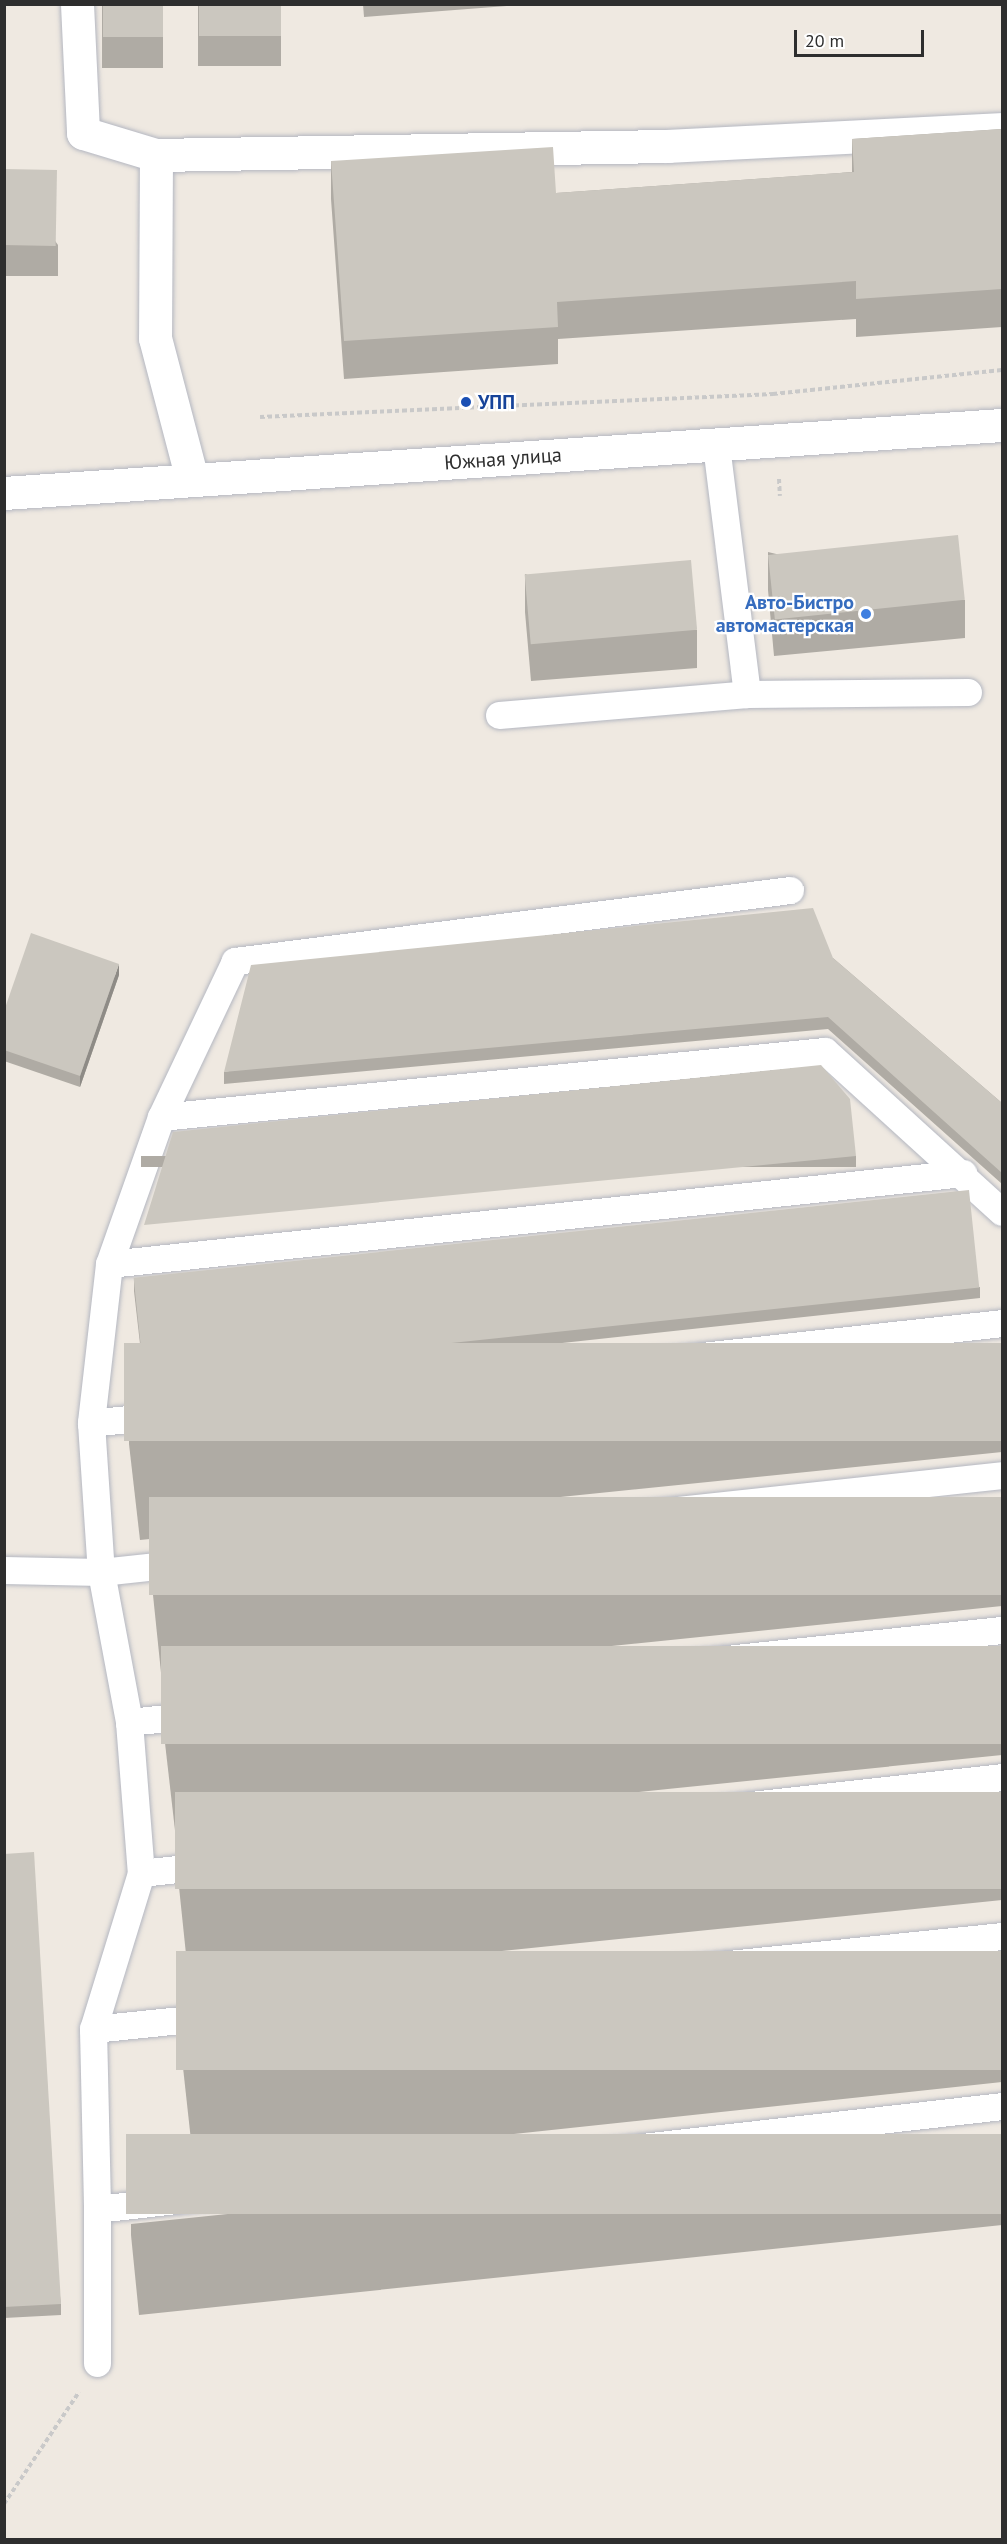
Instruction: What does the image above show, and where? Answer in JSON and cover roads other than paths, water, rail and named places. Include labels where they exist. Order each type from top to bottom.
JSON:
[{"type":"street","points":[[78,4],[83,132],[156,155],[668,146],[1002,129]]},
{"type":"street","points":[[156,155],[154,338],[192,478]]},
{"type":"street","name":"Южная улица","points":[[4,493],[192,478],[1002,425]]},
{"type":"lane","points":[[716,445],[747,694]]},
{"type":"lane","points":[[499,715],[747,694],[968,692]]},
{"type":"lane","points":[[98,2363],[93,2029],[141,1873],[129,1722],[101,1572],[91,1423],[109,1264],[161,1118],[236,961],[790,890]]},
{"type":"lane","points":[[161,1118],[825,1051],[963,1173],[1002,1212]]},
{"type":"lane","points":[[109,1264],[963,1173]]},
{"type":"lane","points":[[91,1423],[1002,1323]]},
{"type":"lane","points":[[4,1570],[101,1572],[1002,1475]]},
{"type":"lane","points":[[129,1722],[1002,1630]]},
{"type":"lane","points":[[141,1873],[1002,1777]]},
{"type":"lane","points":[[93,2029],[1002,1936]]},
{"type":"lane","points":[[97,2209],[1002,2106]]},
{"type":"place","name":"УПП","points":[[466,402]]},
{"type":"place","name":"Авто-Бистро автомастерская","points":[[866,614]]}]
